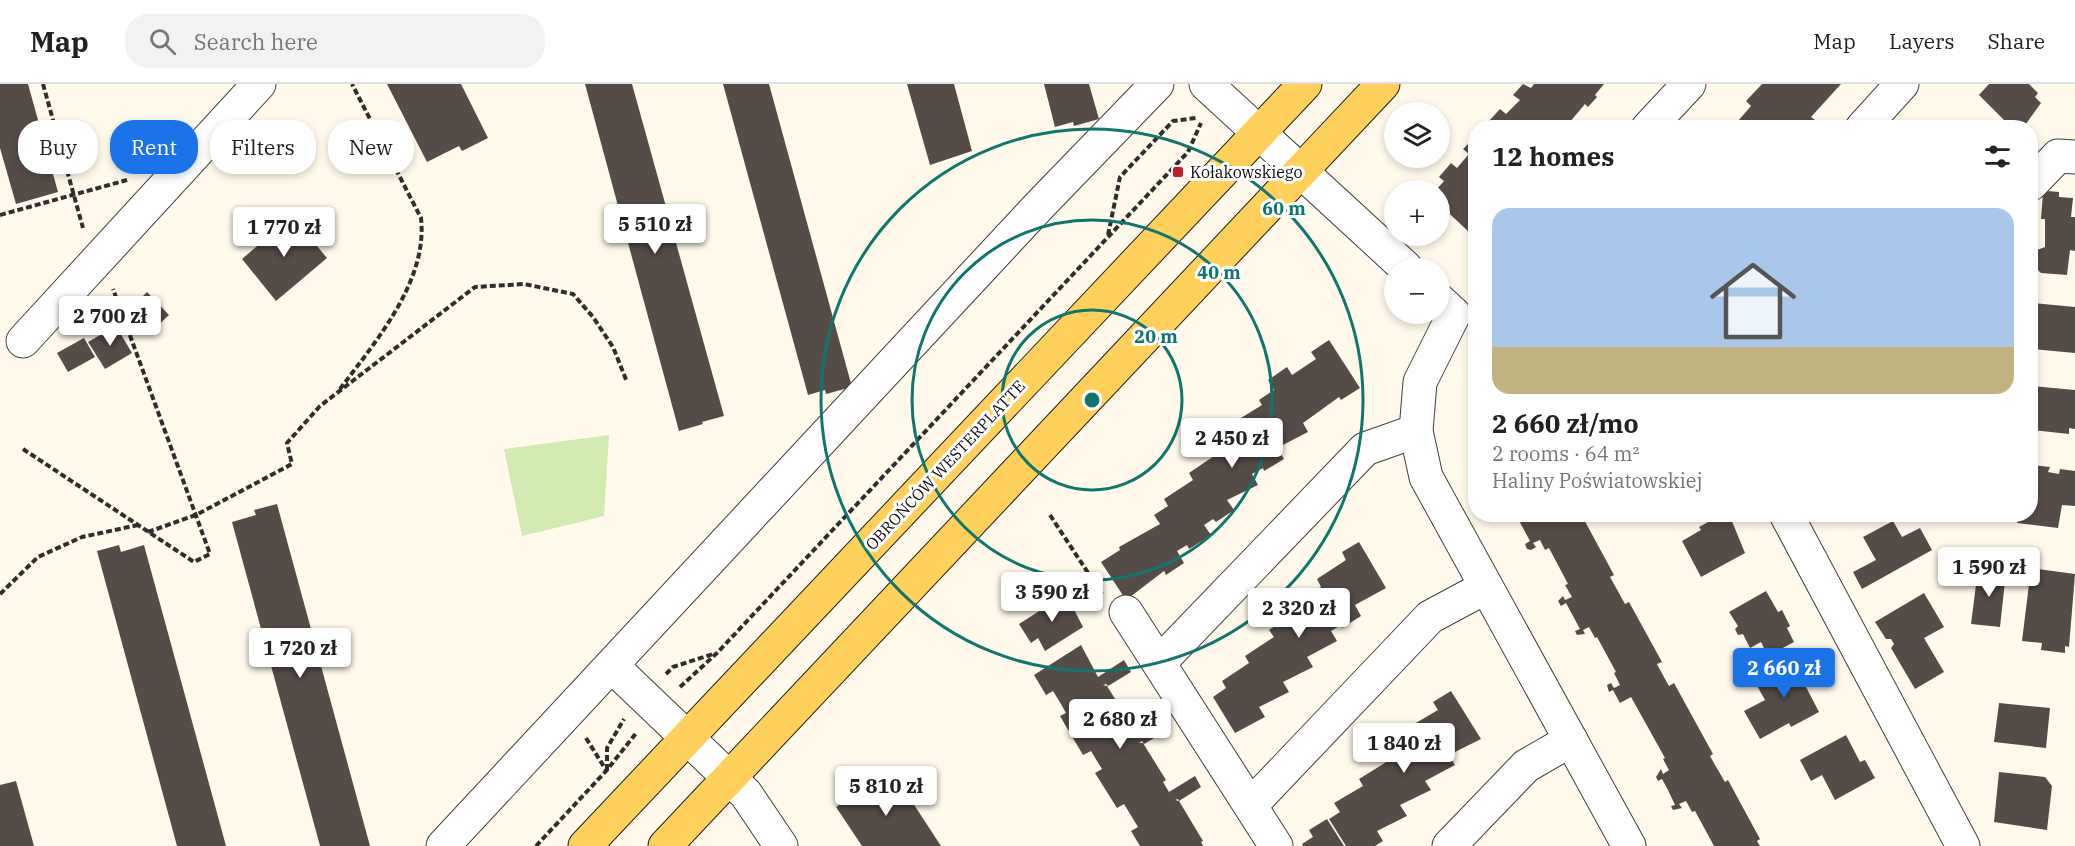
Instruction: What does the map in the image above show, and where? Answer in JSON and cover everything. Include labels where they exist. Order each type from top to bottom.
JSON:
[{"type":"main road","name":"OBROŃCÓW WESTERPLATTE","points":[[585,846],[1305,84]]},
{"type":"main road","points":[[665,846],[1383,84]]},
{"type":"street","points":[[23,341],[259,84]]},
{"type":"street","points":[[443,846],[1038,207],[1157,84]]},
{"type":"street","points":[[1206,84],[1395,258]]},
{"type":"street","points":[[1655,120],[1689,84]]},
{"type":"street","points":[[1869,120],[1902,84]]},
{"type":"street","points":[[2038,176],[2058,156],[2075,157]]},
{"type":"street","points":[[1457,303],[1420,382],[1416,431],[1426,477],[1629,846]]},
{"type":"street","points":[[1160,662],[1365,449],[1416,431]]},
{"type":"street","points":[[1790,522],[1963,846]]},
{"type":"street","points":[[1251,804],[1430,617],[1486,587]]},
{"type":"street","points":[[1126,612],[1276,846]]},
{"type":"street","points":[[612,666],[746,794],[781,846]]},
{"type":"street","points":[[1449,846],[1526,766],[1570,740]]},
{"type":"path","points":[[43,84],[83,229]]},
{"type":"path","points":[[337,393],[370,350],[401,300],[423,239],[421,218],[352,84]]},
{"type":"path","points":[[679,688],[717,653],[1188,152],[1203,117],[1173,121],[1120,177],[1108,236]]},
{"type":"path","points":[[0,215],[130,179]]},
{"type":"path","points":[[148,532],[196,515],[292,464],[287,443],[320,406],[475,287],[524,284],[573,294],[594,317],[613,347],[627,382]]},
{"type":"path","points":[[22,449],[194,562],[210,554],[112,288]]},
{"type":"path","points":[[1050,515],[1114,612],[1126,612]]},
{"type":"path","points":[[0,594],[38,557],[82,537],[138,525]]},
{"type":"path","points":[[661,680],[673,667],[717,653]]},
{"type":"path","points":[[607,770],[607,748],[618,724],[625,717]]},
{"type":"path","points":[[536,846],[607,770],[642,726]]},
{"type":"green space","points":[[609,435],[604,516],[522,536],[504,449]]},
{"type":"building","points":[[0,84],[28,84],[38,120],[18,120],[18,174],[53,174],[58,192],[16,204],[0,148]]},
{"type":"building","points":[[387,84],[461,84],[488,138],[462,151],[459,146],[427,162],[414,137],[414,120],[405,120]]},
{"type":"building","points":[[585,84],[632,84],[724,416],[679,431]]},
{"type":"building","points":[[723,84],[769,84],[852,387],[826,394],[825,390],[808,395]]},
{"type":"building","points":[[907,84],[954,84],[972,151],[930,165]]},
{"type":"building","points":[[1044,84],[1089,84],[1099,119],[1074,126],[1073,122],[1055,127]]},
{"type":"building","points":[[1523,84],[1531,88],[1534,84],[1604,84],[1588,107],[1585,104],[1572,120],[1490,120],[1500,109],[1506,114],[1520,100],[1513,95]]},
{"type":"building","points":[[1762,84],[1841,84],[1811,117],[1815,120],[1739,120],[1751,106],[1746,101]]},
{"type":"building","points":[[1989,84],[2029,84],[2038,93],[2035,97],[2041,103],[2029,120],[2004,120],[1979,95]]},
{"type":"building","points":[[1468,144],[1468,153],[1463,149]]},
{"type":"building","points":[[1468,155],[1468,231],[1450,214],[1450,180],[1443,180],[1439,177],[1447,168],[1450,168],[1451,163],[1457,168]]},
{"type":"building","points":[[2059,192],[2059,197],[2073,198],[2071,217],[2075,217],[2075,251],[2070,250],[2067,275],[2041,273],[2038,270],[2038,250],[2045,247],[2045,219],[2041,219],[2043,193]]},
{"type":"building","points":[[292,216],[327,258],[276,301],[242,259]]},
{"type":"building","points":[[147,292],[169,315],[152,331],[130,309]]},
{"type":"building","points":[[2038,303],[2075,307],[2075,353],[2038,350]]},
{"type":"building","points":[[116,326],[132,353],[105,369],[88,342]]},
{"type":"building","points":[[84,338],[95,357],[68,372],[57,353]]},
{"type":"building","points":[[1329,340],[1360,388],[1341,400],[1339,397],[1303,423],[1308,432],[1277,448],[1284,459],[1264,471],[1263,468],[1252,474],[1258,485],[1227,500],[1234,510],[1216,522],[1213,519],[1204,525],[1211,535],[1189,549],[1187,545],[1177,551],[1184,563],[1166,575],[1164,571],[1126,600],[1101,562],[1120,550],[1119,547],[1160,524],[1154,515],[1168,506],[1164,499],[1193,480],[1189,473],[1217,454],[1213,447],[1241,429],[1236,421],[1262,405],[1259,400],[1274,390],[1268,380],[1287,367],[1292,375],[1316,359],[1311,352]]},
{"type":"building","points":[[2038,387],[2075,390],[2075,429],[2069,428],[2069,434],[2038,431]]},
{"type":"building","points":[[2038,466],[2050,467],[2048,472],[2059,474],[2060,469],[2075,471],[2075,506],[2062,505],[2058,528],[2017,523],[2038,522]]},
{"type":"building","points":[[277,504],[370,846],[320,846],[232,522],[256,515],[254,510]]},
{"type":"building","points":[[1520,522],[1585,522],[1614,575],[1610,577],[1625,604],[1629,602],[1662,662],[1657,664],[1665,679],[1669,686],[1674,683],[1713,754],[1710,756],[1725,782],[1728,780],[1760,839],[1757,841],[1760,846],[1714,846],[1695,811],[1692,812],[1686,801],[1679,804],[1682,808],[1673,810],[1671,806],[1675,805],[1668,790],[1662,779],[1658,781],[1656,777],[1661,769],[1663,774],[1669,770],[1663,759],[1665,758],[1631,697],[1620,703],[1613,690],[1609,692],[1607,685],[1611,683],[1614,688],[1620,685],[1614,673],[1616,672],[1589,627],[1583,630],[1585,634],[1577,635],[1575,631],[1580,629],[1566,603],[1561,606],[1558,601],[1563,596],[1565,600],[1572,597],[1565,585],[1568,584],[1549,548],[1545,550],[1540,540],[1533,543],[1536,547],[1531,550],[1527,549],[1525,544],[1530,541]]},
{"type":"building","points":[[1708,522],[1732,522],[1745,553],[1701,577],[1682,541],[1701,530],[1699,527]]},
{"type":"building","points":[[1894,522],[1902,537],[1920,528],[1932,550],[1862,589],[1853,572],[1876,560],[1863,537]]},
{"type":"building","points":[[1359,542],[1386,588],[1355,605],[1361,616],[1342,628],[1341,625],[1331,631],[1337,641],[1307,657],[1313,667],[1283,682],[1289,692],[1259,707],[1265,717],[1235,733],[1213,697],[1226,688],[1222,681],[1249,663],[1245,656],[1274,637],[1269,630],[1297,612],[1293,605],[1321,587],[1317,579],[1346,560],[1342,552]]},
{"type":"building","points":[[119,545],[121,552],[144,545],[226,846],[177,846],[97,551]]},
{"type":"building","points":[[2031,568],[2075,574],[2069,647],[2065,646],[2065,653],[2041,650],[2042,643],[2022,641]]},
{"type":"building","points":[[1978,569],[2006,572],[2000,627],[1971,624]]},
{"type":"building","points":[[1766,591],[1778,612],[1782,610],[1790,626],[1787,628],[1794,642],[1768,656],[1761,642],[1750,648],[1743,634],[1738,635],[1735,629],[1738,626],[1729,612]]},
{"type":"building","points":[[1924,593],[1944,627],[1924,638],[1944,672],[1915,689],[1891,648],[1894,644],[1891,639],[1886,639],[1875,622]]},
{"type":"building","points":[[1066,594],[1083,627],[1045,651],[1038,638],[1031,643],[1019,624]]},
{"type":"building","points":[[1081,645],[1098,677],[1124,660],[1131,672],[1108,686],[1103,685],[1107,686],[1130,723],[1128,725],[1134,734],[1159,718],[1166,731],[1144,744],[1142,741],[1139,743],[1143,743],[1166,780],[1163,782],[1169,792],[1195,776],[1201,787],[1179,801],[1203,841],[1201,842],[1203,846],[1140,846],[1131,831],[1138,827],[1124,804],[1117,808],[1095,773],[1102,769],[1091,751],[1083,755],[1060,716],[1066,713],[1053,691],[1046,695],[1034,675]]},
{"type":"building","points":[[1805,657],[1818,681],[1806,687],[1819,712],[1791,727],[1789,723],[1760,739],[1744,711],[1765,700],[1756,684]]},
{"type":"building","points":[[1451,691],[1481,739],[1449,755],[1455,765],[1425,781],[1431,790],[1400,805],[1407,816],[1377,831],[1383,841],[1375,846],[1346,846],[1329,819],[1340,812],[1334,803],[1363,786],[1359,779],[1388,761],[1383,754],[1414,735],[1409,727],[1438,710],[1433,702]]},
{"type":"building","points":[[1999,703],[2050,708],[2046,748],[1994,742]]},
{"type":"building","points":[[1846,735],[1860,762],[1865,760],[1875,778],[1835,800],[1822,775],[1811,781],[1800,760]]},
{"type":"building","points":[[892,771],[941,846],[862,846],[836,807]]},
{"type":"building","points":[[1999,772],[2045,777],[2052,786],[2047,830],[1994,822]]},
{"type":"building","points":[[16,781],[34,846],[0,846],[0,785]]},
{"type":"building","points":[[1327,819],[1344,846],[1303,846],[1302,844],[1313,837],[1309,830]]},
{"type":"place","name":"Kołakowskiego","points":[[1178,172]]}]
